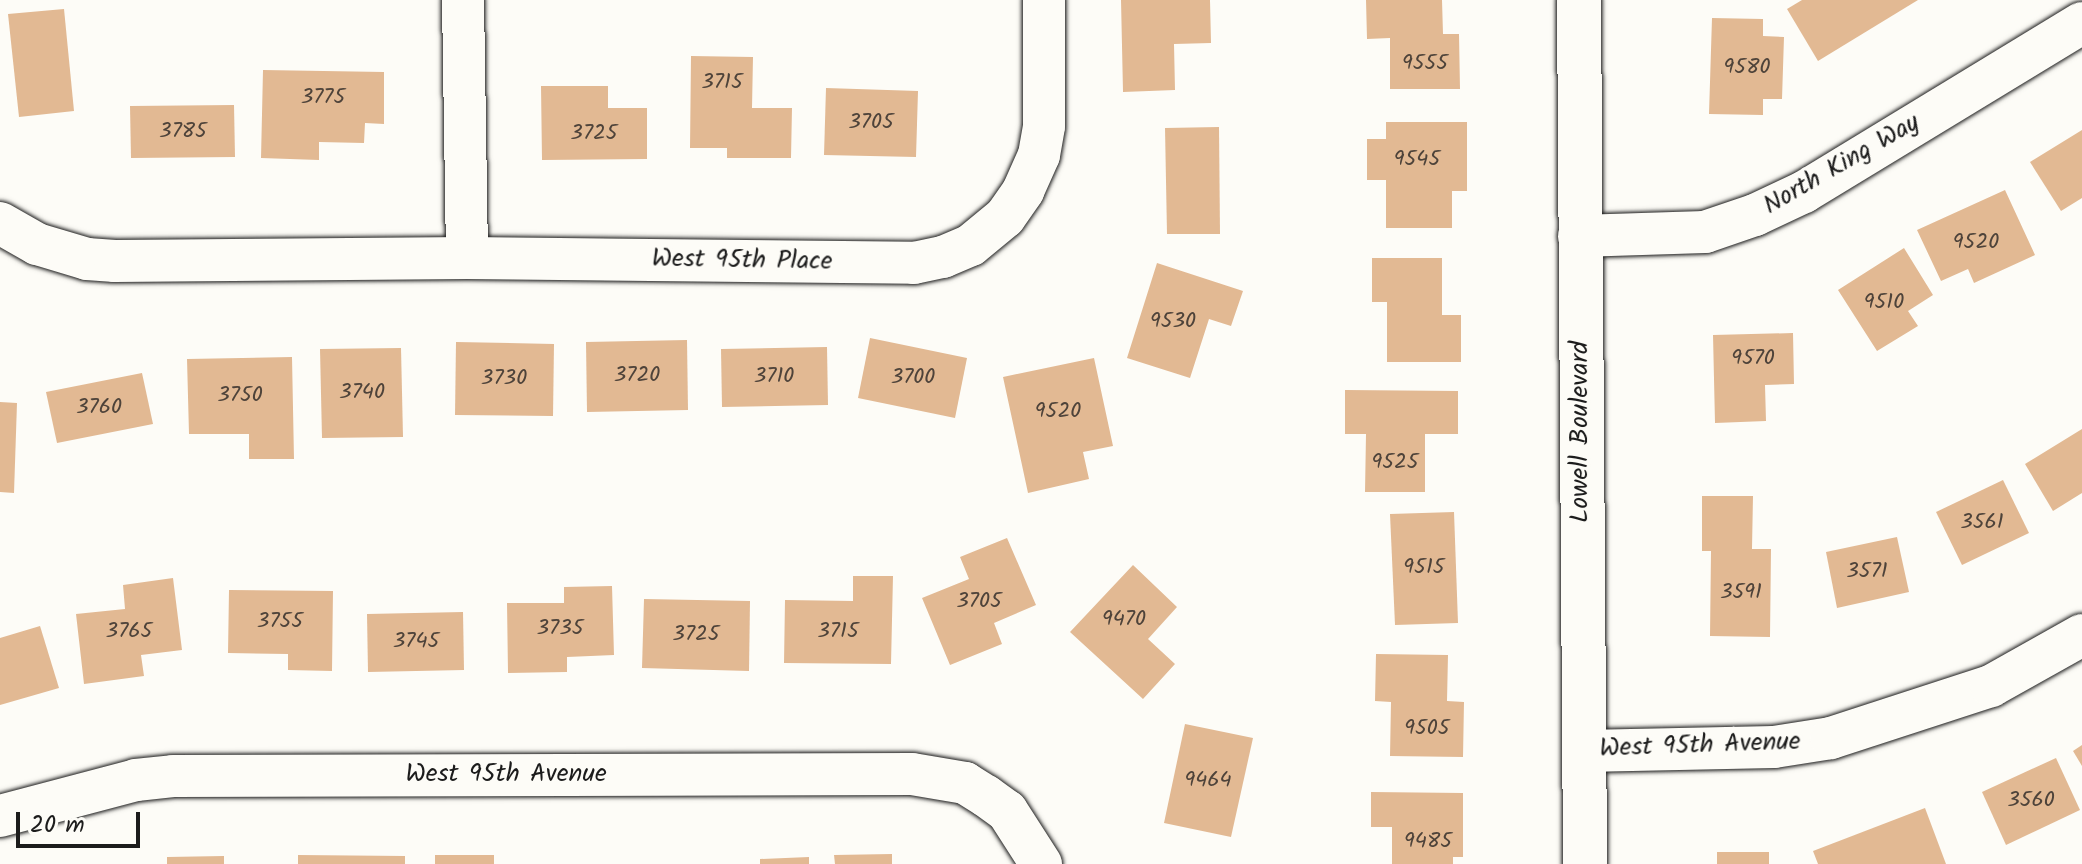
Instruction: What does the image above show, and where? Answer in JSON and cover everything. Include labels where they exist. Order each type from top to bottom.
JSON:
[{"type":"street","points":[[463,0],[467,258]]},
{"type":"street","name":"West 95th Place","points":[[8,228],[87,259],[115,261],[467,258],[914,263],[943,257],[971,245],[1005,217],[1023,191],[1039,155],[1044,126],[1044,0]]},
{"type":"street","name":"Lowell Boulevard","points":[[1579,0],[1585,864]]},
{"type":"street","name":"North King Way","points":[[1579,236],[1705,232],[1755,215],[1804,192],[2082,23]]},
{"type":"street","name":"West 95th Avenue","points":[[1584,751],[1774,747],[1831,738],[1991,686],[2082,635]]},
{"type":"street","name":"West 95th Avenue","points":[[0,816],[136,780],[205,776],[912,774],[965,783],[1007,811],[1041,864]]},
{"type":"building","points":[[1121,0],[1210,0],[1211,43],[1174,44],[1175,90],[1123,92]]},
{"type":"building","points":[[1366,0],[1442,0],[1443,34],[1459,34],[1460,89],[1390,89],[1390,38],[1367,39]]},
{"type":"building","points":[[1802,0],[1918,0],[1818,61],[1787,9]]},
{"type":"building","points":[[64,9],[74,111],[19,117],[8,14]]},
{"type":"building","points":[[1712,18],[1763,19],[1763,36],[1784,37],[1782,99],[1763,99],[1763,115],[1709,114]]},
{"type":"building","points":[[691,56],[753,57],[752,108],[792,108],[791,158],[727,158],[727,148],[690,148]]},
{"type":"building","points":[[263,70],[384,72],[384,124],[365,123],[364,143],[319,142],[319,160],[261,158]]},
{"type":"building","points":[[541,86],[608,86],[608,108],[647,108],[647,159],[542,160]]},
{"type":"building","points":[[826,88],[918,91],[916,157],[824,155]]},
{"type":"building","points":[[234,105],[235,157],[131,158],[130,106]]},
{"type":"building","points":[[1386,122],[1467,122],[1467,191],[1452,191],[1452,228],[1386,228],[1386,180],[1367,180],[1367,139],[1386,139]]},
{"type":"building","points":[[1219,127],[1220,234],[1167,234],[1165,128]]},
{"type":"building","points":[[2082,130],[2082,198],[2061,211],[2030,162]]},
{"type":"building","points":[[2005,190],[2035,255],[1974,283],[1968,269],[1941,281],[1917,230]]},
{"type":"building","points":[[1904,248],[1933,295],[1908,311],[1918,326],[1877,351],[1838,290]]},
{"type":"building","points":[[1372,258],[1442,258],[1442,315],[1461,315],[1461,362],[1387,362],[1387,302],[1372,302]]},
{"type":"building","points":[[1157,263],[1243,291],[1231,326],[1209,319],[1190,378],[1127,358]]},
{"type":"building","points":[[1793,333],[1794,384],[1765,385],[1766,421],[1715,423],[1713,335]]},
{"type":"building","points":[[870,338],[967,358],[955,418],[858,398]]},
{"type":"building","points":[[687,340],[688,410],[587,412],[586,342]]},
{"type":"building","points":[[456,342],[554,344],[553,416],[455,415]]},
{"type":"building","points":[[827,347],[828,405],[722,407],[721,349]]},
{"type":"building","points":[[401,348],[403,437],[322,438],[320,349]]},
{"type":"building","points":[[292,357],[294,459],[249,459],[249,434],[189,434],[187,359]]},
{"type":"building","points":[[1094,358],[1113,446],[1083,452],[1089,479],[1028,493],[1003,377]]},
{"type":"building","points":[[142,373],[153,424],[57,443],[46,392]]},
{"type":"building","points":[[1345,390],[1458,391],[1458,434],[1425,434],[1425,492],[1365,492],[1366,434],[1345,434]]},
{"type":"building","points":[[0,402],[17,403],[14,493],[0,492]]},
{"type":"building","points":[[2082,429],[2082,493],[2053,511],[2025,464]]},
{"type":"building","points":[[2003,480],[2029,533],[1962,565],[1936,512]]},
{"type":"building","points":[[1702,496],[1753,496],[1752,549],[1771,549],[1770,637],[1710,636],[1711,551],[1702,551]]},
{"type":"building","points":[[1454,512],[1458,623],[1395,625],[1390,514]]},
{"type":"building","points":[[1897,537],[1909,592],[1837,608],[1826,552]]},
{"type":"building","points":[[1007,538],[1036,605],[994,623],[1002,644],[950,665],[922,598],[969,579],[960,557]]},
{"type":"building","points":[[1133,565],[1177,607],[1148,639],[1175,664],[1143,699],[1070,632]]},
{"type":"building","points":[[853,576],[893,576],[891,664],[784,663],[785,600],[853,601]]},
{"type":"building","points":[[173,578],[182,650],[141,655],[144,676],[84,684],[76,614],[125,609],[123,585]]},
{"type":"building","points":[[612,586],[614,655],[567,657],[567,672],[508,673],[507,603],[564,603],[564,587]]},
{"type":"building","points":[[229,590],[333,591],[332,671],[288,670],[288,654],[228,653]]},
{"type":"building","points":[[644,599],[750,601],[749,671],[642,668]]},
{"type":"building","points":[[463,612],[464,670],[368,672],[367,614]]},
{"type":"building","points":[[40,626],[59,688],[0,705],[0,638]]},
{"type":"building","points":[[1376,654],[1448,655],[1447,701],[1464,702],[1463,757],[1390,756],[1391,702],[1375,701]]},
{"type":"building","points":[[1185,724],[1253,738],[1231,837],[1164,823]]},
{"type":"building","points":[[2082,745],[2082,766],[2073,751]]},
{"type":"building","points":[[2056,758],[2080,810],[2006,845],[1982,792]]},
{"type":"building","points":[[1371,792],[1463,793],[1463,857],[1453,857],[1453,864],[1392,864],[1392,827],[1371,827]]},
{"type":"building","points":[[1925,808],[1946,864],[1818,864],[1813,851]]},
{"type":"building","points":[[1717,852],[1769,852],[1769,864],[1717,864]]},
{"type":"building","points":[[892,854],[892,864],[835,864],[834,855]]},
{"type":"building","points":[[298,855],[405,856],[405,864],[298,864]]},
{"type":"building","points":[[435,855],[494,855],[494,864],[435,864]]},
{"type":"building","points":[[224,856],[224,864],[167,864],[167,857]]},
{"type":"building","points":[[809,857],[809,864],[760,864],[760,859]]}]
